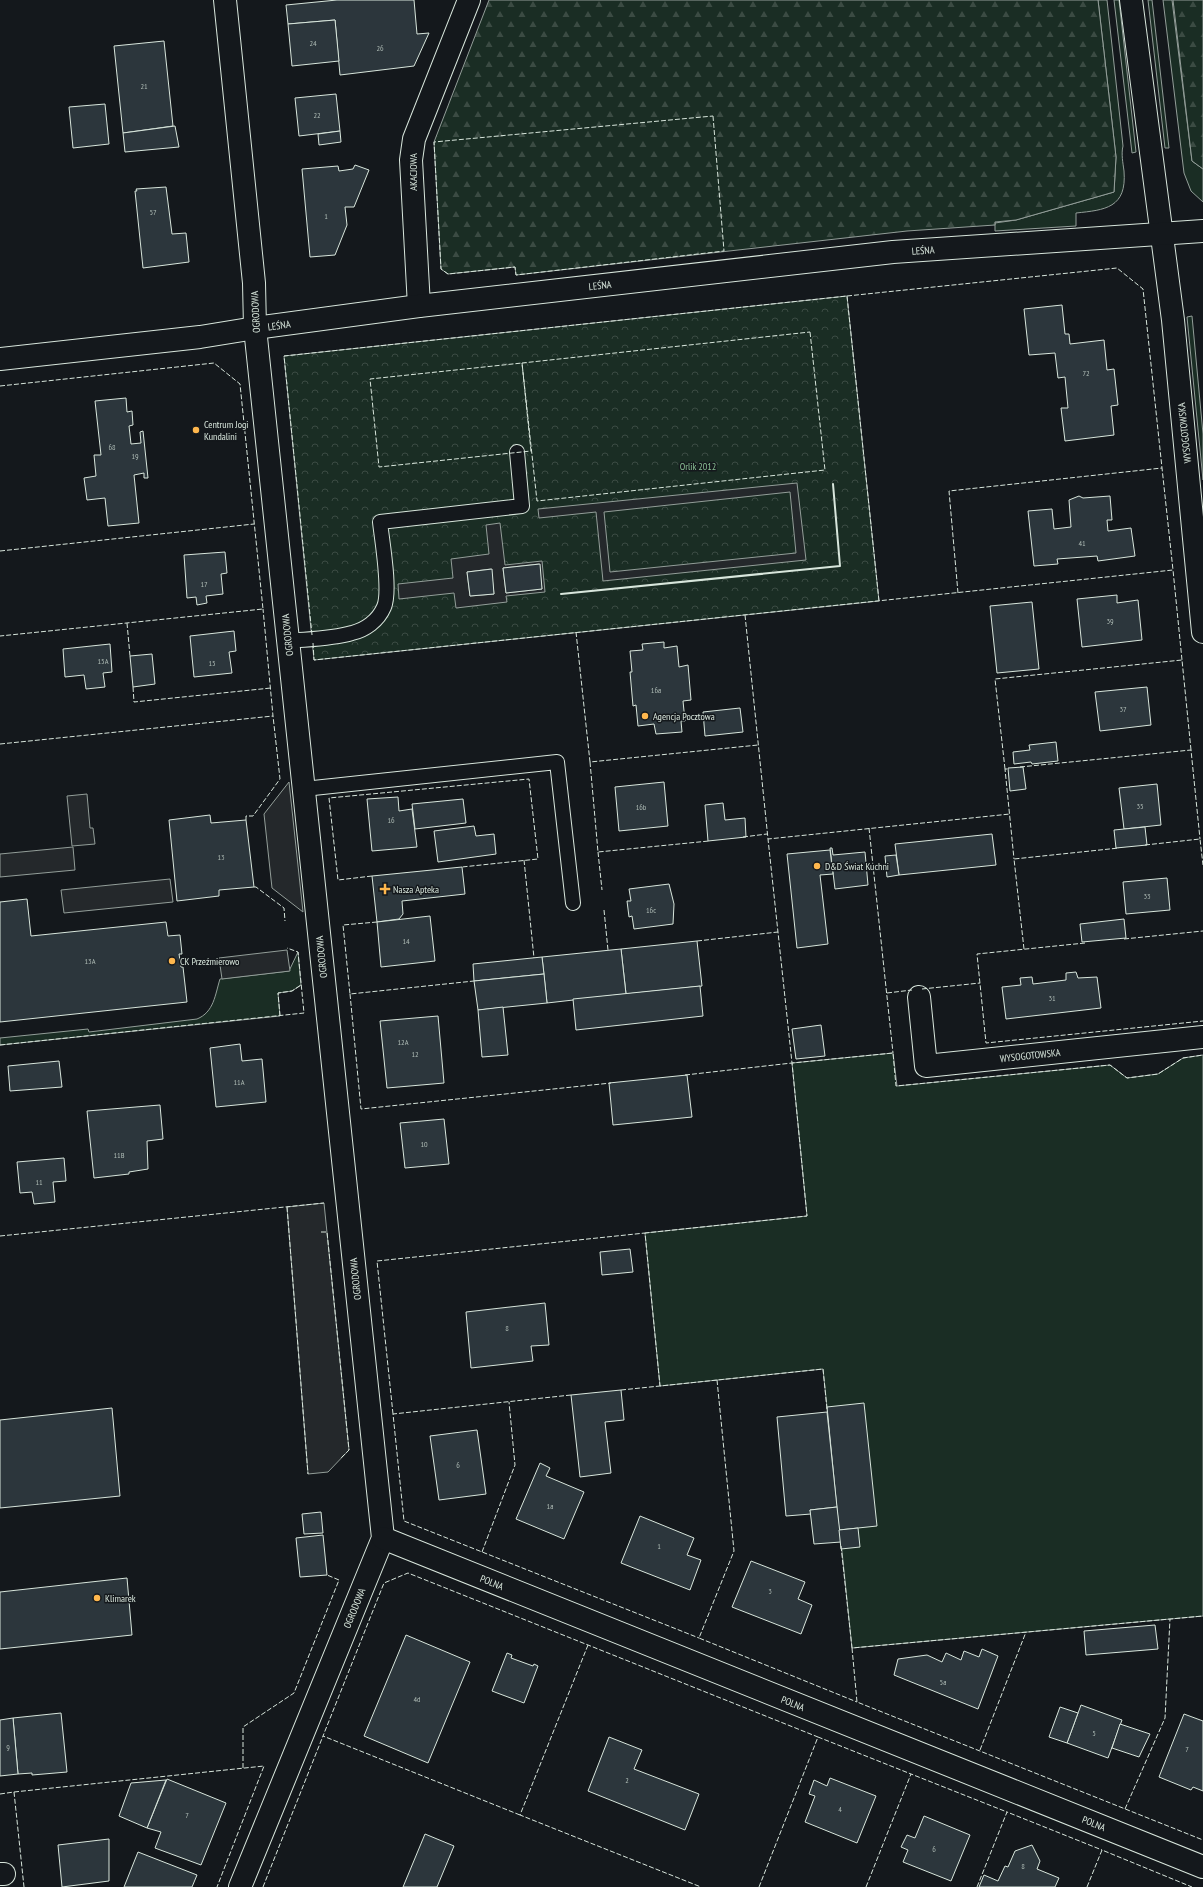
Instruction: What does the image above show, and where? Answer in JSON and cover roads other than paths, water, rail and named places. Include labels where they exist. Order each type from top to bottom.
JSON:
[{"type":"street","name":"OGRODOWA","points":[[225,0],[254,283],[255,328],[383,1538],[240,1887]]},
{"type":"street","name":"AKACJOWA","points":[[419,306],[411,160],[414,139],[469,0]]},
{"type":"street","name":"WYSOGOTOWSKA","points":[[1131,0],[1173,320],[1203,632]]},
{"type":"street","name":"LEŚNA","points":[[0,359],[200,337],[255,328],[419,306],[893,252],[1203,231]]},
{"type":"street","name":"WYSOGOTOWSKA","points":[[919,997],[926,1066],[1203,1037]]},
{"type":"street","name":"POLNA","points":[[383,1538],[1203,1867]]},
{"type":"lane","points":[[288,642],[351,634],[365,629],[375,620],[384,607],[386,590],[380,522],[522,506],[518,452]]},
{"type":"lane","points":[[304,789],[557,762],[573,903]]},
{"type":"place","name":"Centrum Jogi Kundalini","points":[[196,430]]},
{"type":"place","name":"Agencja Pocztowa","points":[[645,716]]},
{"type":"place","name":"D&D Świat Kuchni","points":[[817,866]]},
{"type":"place","name":"Nasza Apteka","points":[[385,889]]},
{"type":"place","name":"CK Przeźmierowo","points":[[172,961]]},
{"type":"place","name":"Klimarek","points":[[97,1598]]},
{"type":"park label","name":"Orlik 2012","points":[[698,466]]}]
